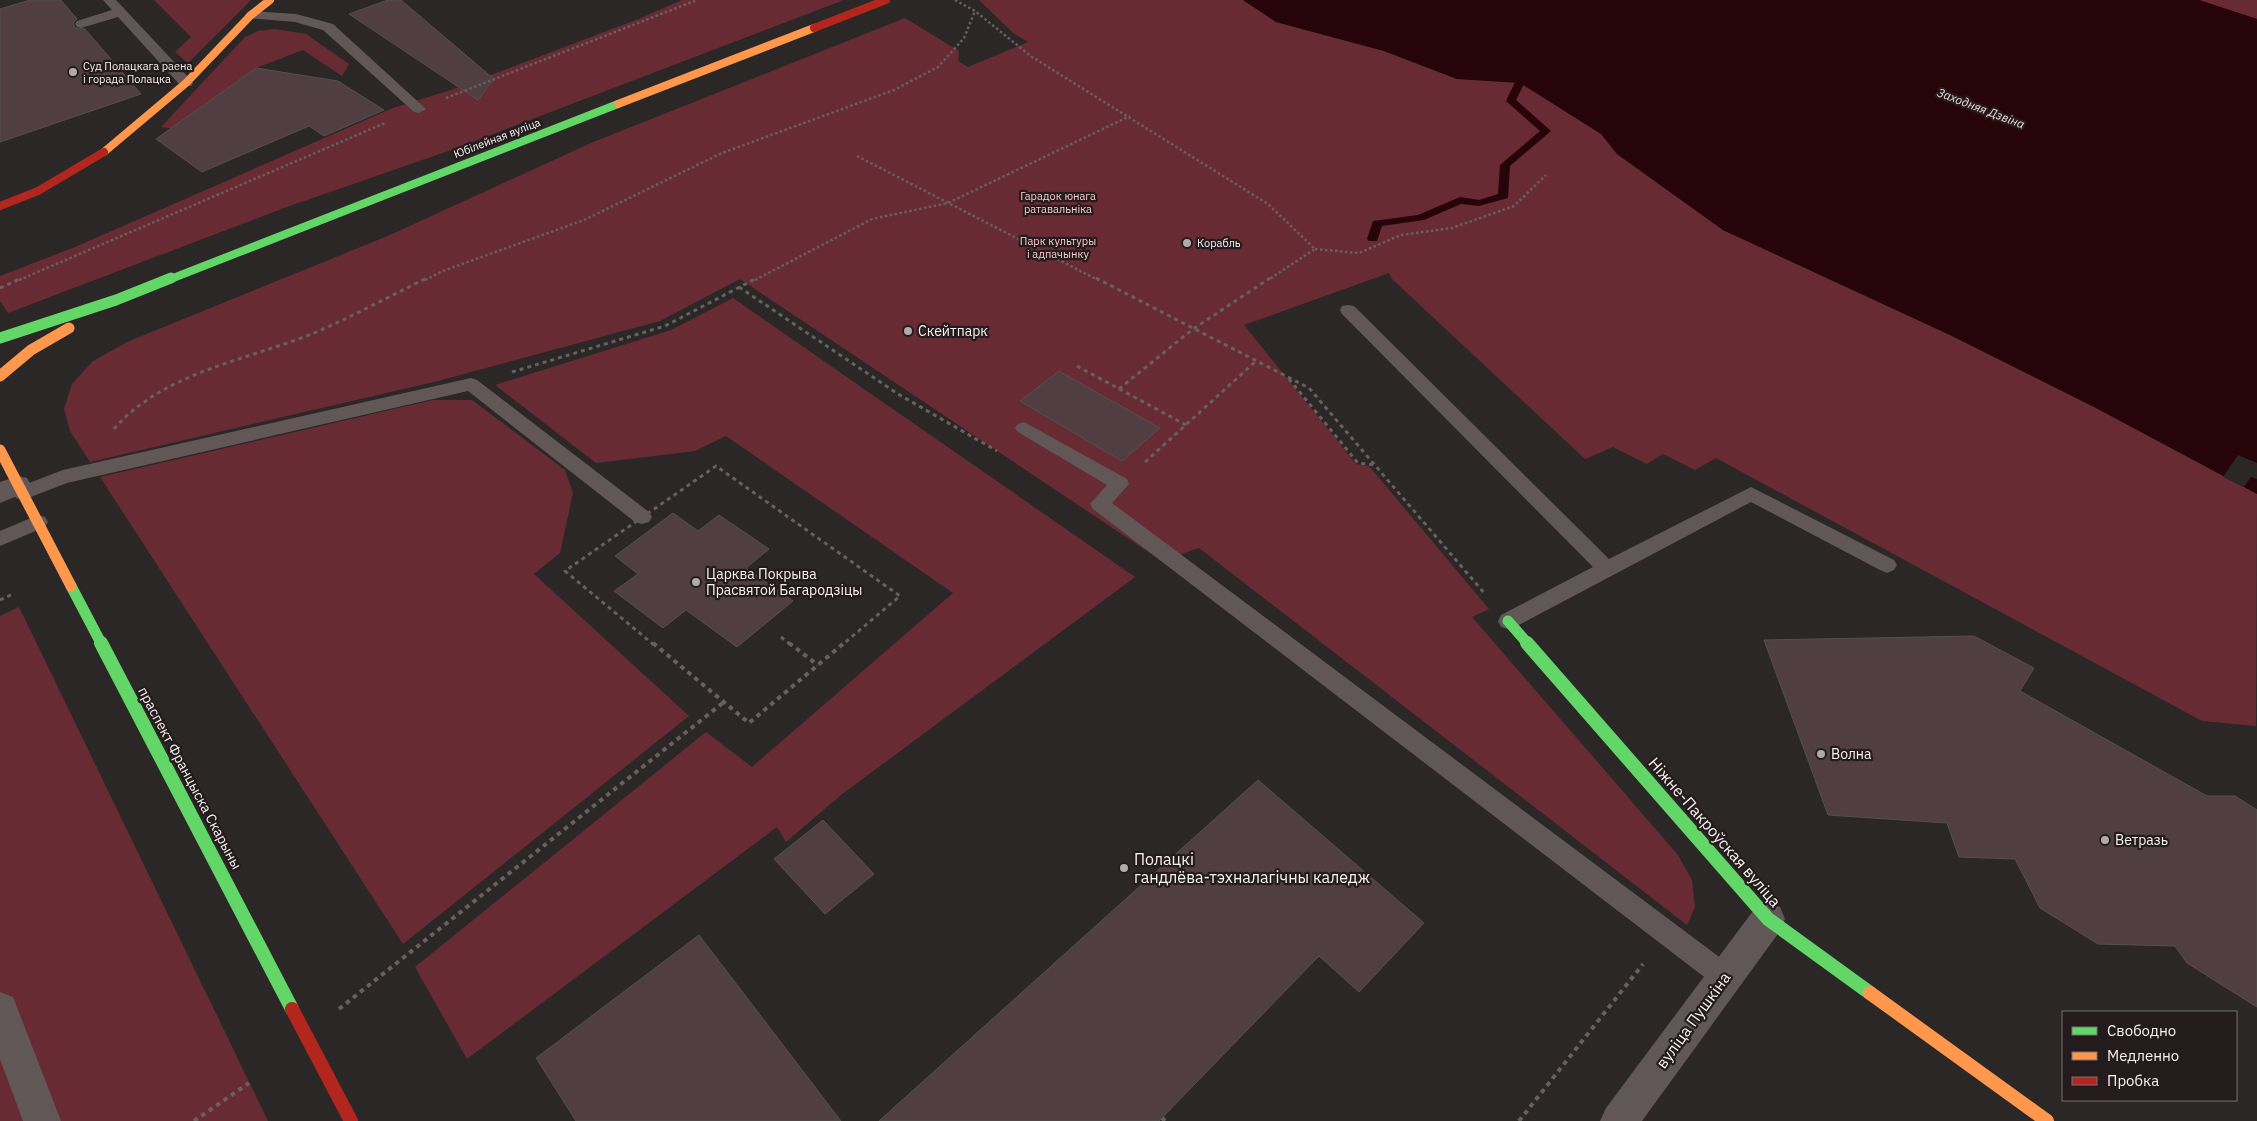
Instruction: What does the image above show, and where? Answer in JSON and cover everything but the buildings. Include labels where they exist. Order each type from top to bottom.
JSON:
[{"type":"street","points":[[0,206],[38,191],[98,157],[186,83],[251,15],[270,0]]},
{"type":"street","name":"Юбілейная вуліца","points":[[0,338],[116,300],[883,1]]},
{"type":"street","name":"Юбілейная вуліца","points":[[0,376],[31,350],[116,300]]},
{"type":"street","name":"праспект Францыска Скарыны","points":[[0,450],[14,490],[38,522],[352,1121]]},
{"type":"street","name":"Ніжне-Пакроўская вуліца","points":[[1508,621],[1768,919],[2047,1121]]},
{"type":"street","name":"вуліца Пушкіна","points":[[1619,1121],[1768,919]]},
{"type":"street","points":[[0,1010],[42,1121]]},
{"type":"lane","points":[[109,0],[186,83]]},
{"type":"lane","points":[[81,24],[120,12]]},
{"type":"lane","points":[[251,15],[296,18],[328,27],[418,109]]},
{"type":"lane","points":[[1348,310],[1526,485],[1606,568]]},
{"type":"lane","points":[[14,490],[80,473],[471,384],[642,517]]},
{"type":"lane","points":[[1024,428],[1120,484],[1100,504],[1725,977]]},
{"type":"lane","points":[[1508,621],[1750,494],[1887,565]]},
{"type":"lane","points":[[0,539],[38,522]]},
{"type":"path","points":[[0,288],[418,109],[697,0]]},
{"type":"path","points":[[955,0],[975,11],[1032,57],[1130,116],[1268,204],[1315,250]]},
{"type":"path","points":[[80,473],[126,415],[172,384],[320,330],[442,271],[584,220],[722,154],[894,90],[938,67],[964,38],[975,11]]},
{"type":"path","points":[[471,384],[665,326],[872,219],[948,203],[1130,116]]},
{"type":"path","points":[[857,156],[1309,388],[1508,621]]},
{"type":"path","points":[[1119,389],[1193,329],[1315,250],[1359,253],[1401,235],[1452,228],[1514,206],[1546,175]]},
{"type":"path","points":[[739,287],[847,361],[970,438],[1004,455]]},
{"type":"path","points":[[1120,484],[1256,361]]},
{"type":"path","points":[[1077,366],[1186,425]]},
{"type":"path","points":[[1287,377],[1358,463],[1375,465]]},
{"type":"path","points":[[716,466],[900,596],[749,723],[565,571],[642,517],[716,466]]},
{"type":"path","points":[[0,600],[13,594]]},
{"type":"path","points":[[780,637],[818,665]]},
{"type":"path","points":[[307,1034],[724,702]]},
{"type":"path","points":[[1519,1121],[1666,934]]},
{"type":"path","points":[[194,1121],[249,1083]]},
{"type":"green space","points":[[154,0],[251,0],[188,63],[175,52],[191,37]]},
{"type":"green space","points":[[682,0],[844,0],[454,149],[284,208],[8,313],[0,301],[0,276],[75,247],[393,108],[451,90],[641,18]]},
{"type":"green space","points":[[979,0],[1243,0],[1276,22],[1384,51],[1457,79],[1520,82],[1601,134],[1617,154],[1723,230],[1950,335],[2098,409],[2257,494],[2256,726],[2202,721],[1716,458],[1695,470],[1663,454],[1647,464],[1613,447],[1585,459],[1392,279],[1389,273],[1244,325],[1356,464],[1369,466],[1489,609],[1472,617],[1678,855],[1692,880],[1695,907],[1687,925],[1199,548],[1162,561],[740,279],[660,321],[438,381],[90,462],[70,431],[64,409],[72,384],[93,361],[127,342],[390,235],[591,143],[905,18],[959,51],[958,61],[968,67],[1028,42],[1013,33]]},
{"type":"green space","points":[[2199,0],[2257,0],[2257,19]]},
{"type":"green space","points":[[275,29],[306,34],[349,64],[342,76],[303,50],[256,68],[175,129],[161,127],[245,37],[258,31]]},
{"type":"green space","points":[[733,298],[1135,577],[841,795],[786,842],[777,827],[467,1059],[415,967],[706,732],[752,767],[953,593],[726,436],[695,451],[596,463],[495,385],[671,330]]},
{"type":"green space","points":[[433,400],[472,400],[565,470],[573,493],[560,553],[534,574],[689,716],[403,944],[100,477]]},
{"type":"green space","points":[[19,607],[268,1121],[0,1121],[0,616]]},
{"type":"water","name":"Заходняя Дзвіна","points":[[1243,0],[2199,0],[2257,19],[2257,494],[2098,409],[1950,335],[1723,230],[1617,154],[1601,134],[1520,83],[1457,79],[1384,51],[1276,22]]},
{"type":"pier","points":[[2238,455],[2257,463],[2257,479],[2251,477],[2244,487],[2223,477]]},
{"type":"waterway","points":[[1373,239],[1377,223],[1420,218],[1460,200],[1479,203],[1504,196],[1505,165],[1546,131],[1511,101],[1520,82],[1538,79]]},
{"type":"traffic: fast","points":[[0,338],[116,300],[618,104]]},
{"type":"traffic: fast","points":[[71,586],[292,1009]]},
{"type":"traffic: fast","points":[[1508,621],[1768,919],[1870,993]]},
{"type":"traffic: slow","points":[[104,152],[186,83],[251,15],[270,0]]},
{"type":"traffic: slow","points":[[618,104],[814,28]]},
{"type":"traffic: slow","points":[[0,376],[31,350],[69,328]]},
{"type":"traffic: slow","points":[[0,450],[71,586]]},
{"type":"traffic: slow","points":[[1870,993],[2047,1121]]},
{"type":"traffic: jam","points":[[814,28],[886,0]]},
{"type":"traffic: jam","points":[[0,206],[38,191],[104,152]]},
{"type":"traffic: jam","points":[[292,1009],[351,1121]]},
{"type":"place","name":"Суд Полацкага раена і горада Полацка","points":[[73,72]]},
{"type":"place","name":"Корабль","points":[[1187,243]]},
{"type":"place","name":"Скейтпарк","points":[[908,331]]},
{"type":"place","name":"Царква Покрыва Прасвятой Багародзіцы","points":[[696,582]]},
{"type":"place","name":"Волна","points":[[1821,754]]},
{"type":"place","name":"Ветразь","points":[[2105,840]]},
{"type":"place","name":"Полацкі гандлёва-тэхналагічны каледж","points":[[1124,868]]},
{"type":"park label","name":"Гарадок юнага ратавальніка","points":[[1058,202]]},
{"type":"park label","name":"Парк культуры і адпачынку","points":[[1058,247]]}]
